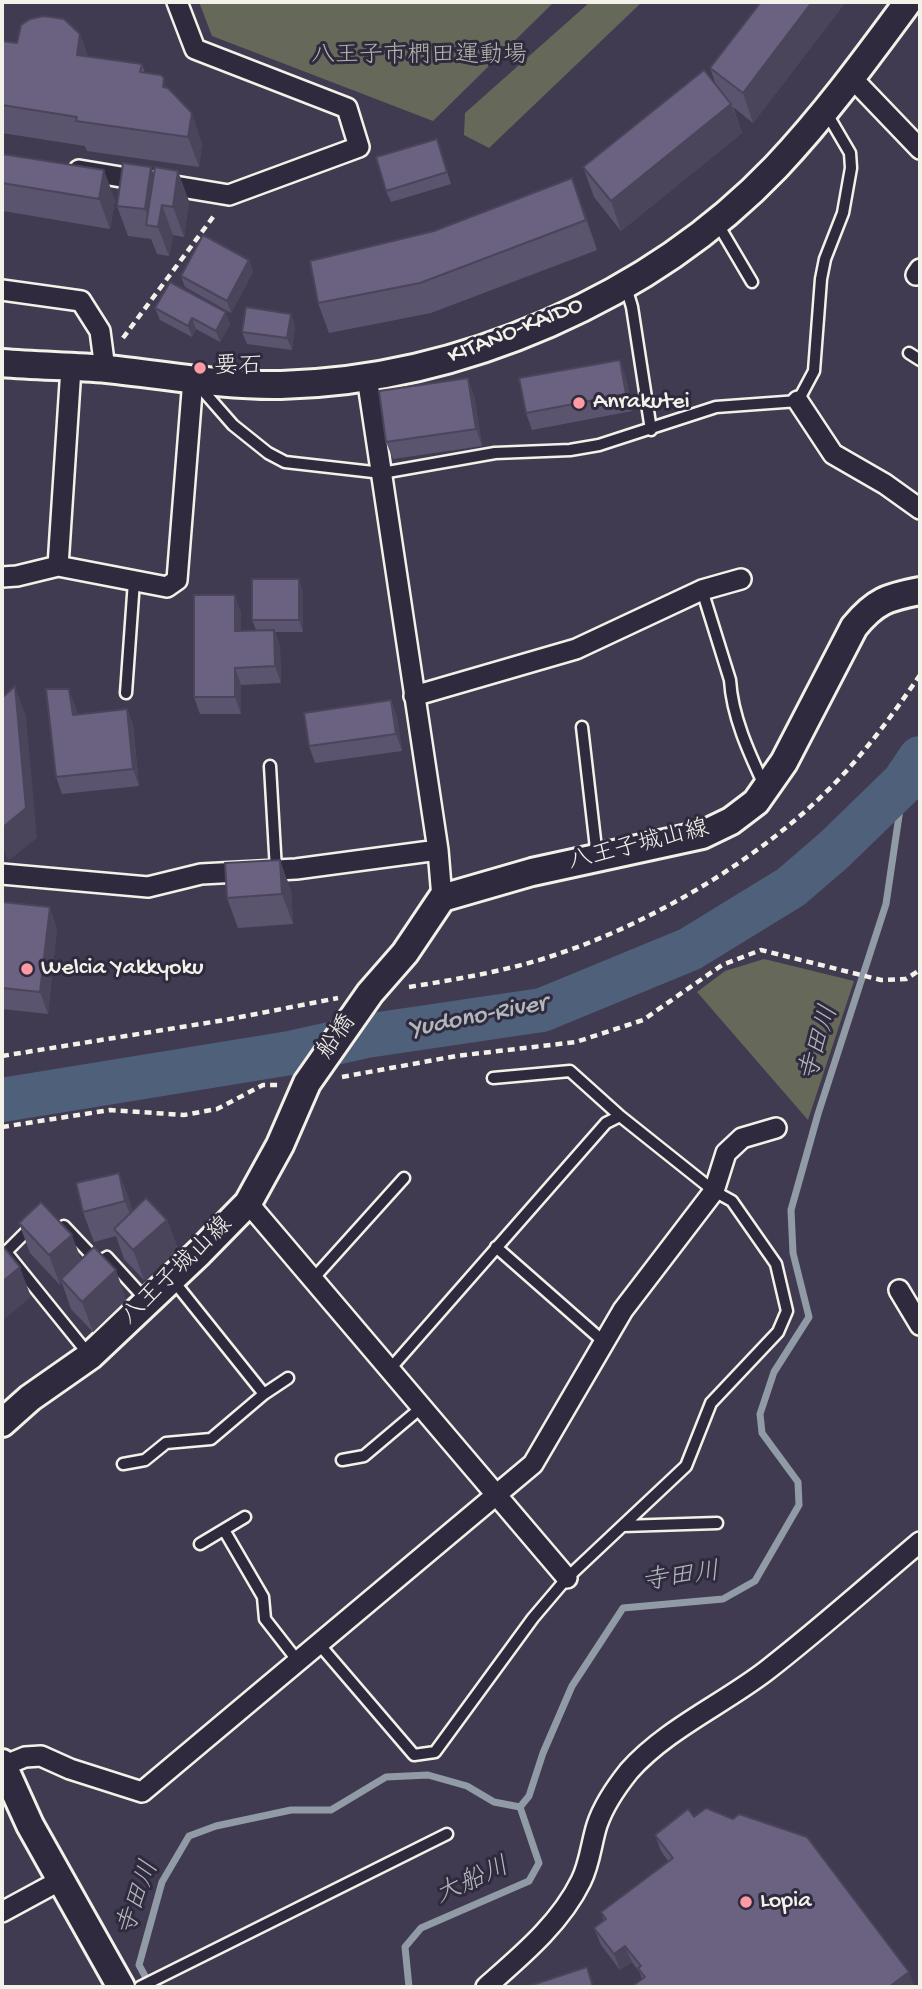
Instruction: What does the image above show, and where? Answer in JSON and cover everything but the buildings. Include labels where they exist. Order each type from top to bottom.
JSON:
[{"type":"main road","name":"KITANO-KAIDO","points":[[2,363],[71,368],[105,362],[193,379],[277,385],[367,377],[415,368],[496,344],[553,321],[625,283],[672,254],[716,221],[775,169],[825,112],[908,2]]},
{"type":"main road","name":"八王子城山線","points":[[442,898],[532,872],[702,835],[731,821],[756,802],[784,762],[854,627],[870,609],[885,599],[920,591]]},
{"type":"main road","points":[[370,993],[405,953],[442,898]]},
{"type":"main road","name":"船橋","points":[[307,1083],[370,993]]},
{"type":"main road","name":"八王子城山線","points":[[2,1423],[30,1398],[90,1356],[248,1203],[280,1145],[307,1083]]},
{"type":"main road","points":[[2,1766],[30,1825],[61,1880],[135,1987]]},
{"type":"street","points":[[55,167],[229,195],[359,147],[347,108],[195,49],[177,2]]},
{"type":"street","points":[[852,78],[920,149]]},
{"type":"street","points":[[2,290],[80,301],[100,331],[105,362]]},
{"type":"street","points":[[58,566],[71,368]]},
{"type":"street","points":[[367,377],[438,850],[442,898]]},
{"type":"street","points":[[2,577],[58,566],[167,587],[177,580],[193,379]]},
{"type":"street","points":[[798,401],[833,454],[885,484],[920,509]]},
{"type":"street","points":[[414,696],[576,649],[702,590],[741,579]]},
{"type":"street","points":[[2,874],[149,887],[201,874],[276,870],[438,850]]},
{"type":"street","points":[[2,1766],[22,1757],[41,1756],[70,1769],[142,1792],[533,1464],[623,1310],[714,1191],[726,1153],[742,1138],[776,1128]]},
{"type":"street","points":[[248,1203],[567,1578]]},
{"type":"street","points":[[899,1290],[920,1325]]},
{"type":"street","points":[[486,1987],[531,1947],[558,1918],[580,1882],[602,1814],[630,1771],[661,1743],[765,1671],[920,1542]]},
{"type":"street","points":[[2,1912],[61,1880]]},
{"type":"lane","points":[[193,379],[233,425],[268,453],[285,462],[382,473],[495,453],[570,450],[599,445],[716,407],[798,401],[814,371],[821,279],[825,259],[844,213],[850,169],[850,153],[825,112]]},
{"type":"lane","points":[[716,221],[752,282]]},
{"type":"lane","points":[[625,283],[632,307],[651,430]]},
{"type":"lane","points":[[909,353],[920,360]]},
{"type":"lane","points":[[126,693],[134,581]]},
{"type":"lane","points":[[702,590],[730,680],[731,696],[751,757],[766,790]]},
{"type":"lane","points":[[582,727],[597,858]]},
{"type":"lane","points":[[270,766],[276,870]]},
{"type":"lane","points":[[318,1643],[414,1755],[435,1752],[533,1618],[567,1578],[686,1466],[711,1403],[778,1332],[787,1311],[776,1264],[732,1201],[714,1191],[620,1116],[570,1071],[493,1078]]},
{"type":"lane","points":[[390,1369],[606,1123],[620,1116]]},
{"type":"lane","points":[[313,1279],[404,1178]]},
{"type":"lane","points":[[40,1217],[6,1252],[90,1356]]},
{"type":"lane","points":[[56,1218],[98,1262],[107,1256],[148,1302]]},
{"type":"lane","points":[[496,1247],[604,1342]]},
{"type":"lane","points":[[171,1279],[264,1394]]},
{"type":"lane","points":[[124,1464],[145,1460],[166,1443],[211,1439],[264,1394],[288,1378]]},
{"type":"lane","points":[[342,1460],[364,1456],[422,1407]]},
{"type":"lane","points":[[200,1544],[245,1517]]},
{"type":"lane","points":[[623,1526],[717,1523]]},
{"type":"lane","points":[[224,1530],[263,1597],[265,1619],[297,1660]]},
{"type":"lane","points":[[135,1987],[447,1834]]},
{"type":"path","points":[[105,362],[229,195]]},
{"type":"path","points":[[2,1056],[477,975],[554,956],[611,933],[687,895],[762,846],[847,770],[888,722],[920,675]]},
{"type":"path","points":[[2,1127],[110,1110],[184,1115],[217,1109],[263,1085],[307,1083],[456,1056],[576,1042],[643,1020],[722,965],[761,950],[881,980],[906,979],[920,970]]},
{"type":"green space","name":"八王子市椚田運動場","points":[[199,2],[554,2],[433,121],[212,36]]},
{"type":"green space","points":[[590,2],[642,2],[489,148],[464,135],[465,113]]},
{"type":"green space","points":[[764,959],[854,981],[808,1120],[697,992],[725,971]]},
{"type":"waterway","name":"Yudono-River","points":[[2,1100],[290,1053],[366,1036],[542,1010],[690,949],[791,887],[834,850],[904,782],[920,758]]},
{"type":"waterway","name":"寺田川","points":[[151,1987],[139,1965],[162,1882],[189,1836],[216,1826],[291,1810],[331,1810],[386,1777],[428,1775],[467,1786],[494,1802],[520,1807],[529,1796],[543,1753],[572,1686],[623,1608],[723,1599],[755,1581],[799,1505],[798,1482],[762,1433],[760,1414],[774,1372],[809,1317],[793,1253],[791,1210],[818,1114],[886,904],[904,782]]},
{"type":"waterway","name":"大船川","points":[[409,1987],[405,1947],[421,1928],[529,1881],[539,1863],[520,1807]]},
{"type":"place","name":"要石","points":[[200,368]]},
{"type":"place","name":"Anrakutei","points":[[579,403]]},
{"type":"place","name":"Welcia Yakkyoku","points":[[27,969]]},
{"type":"place","name":"Lopia","points":[[746,1902]]}]
